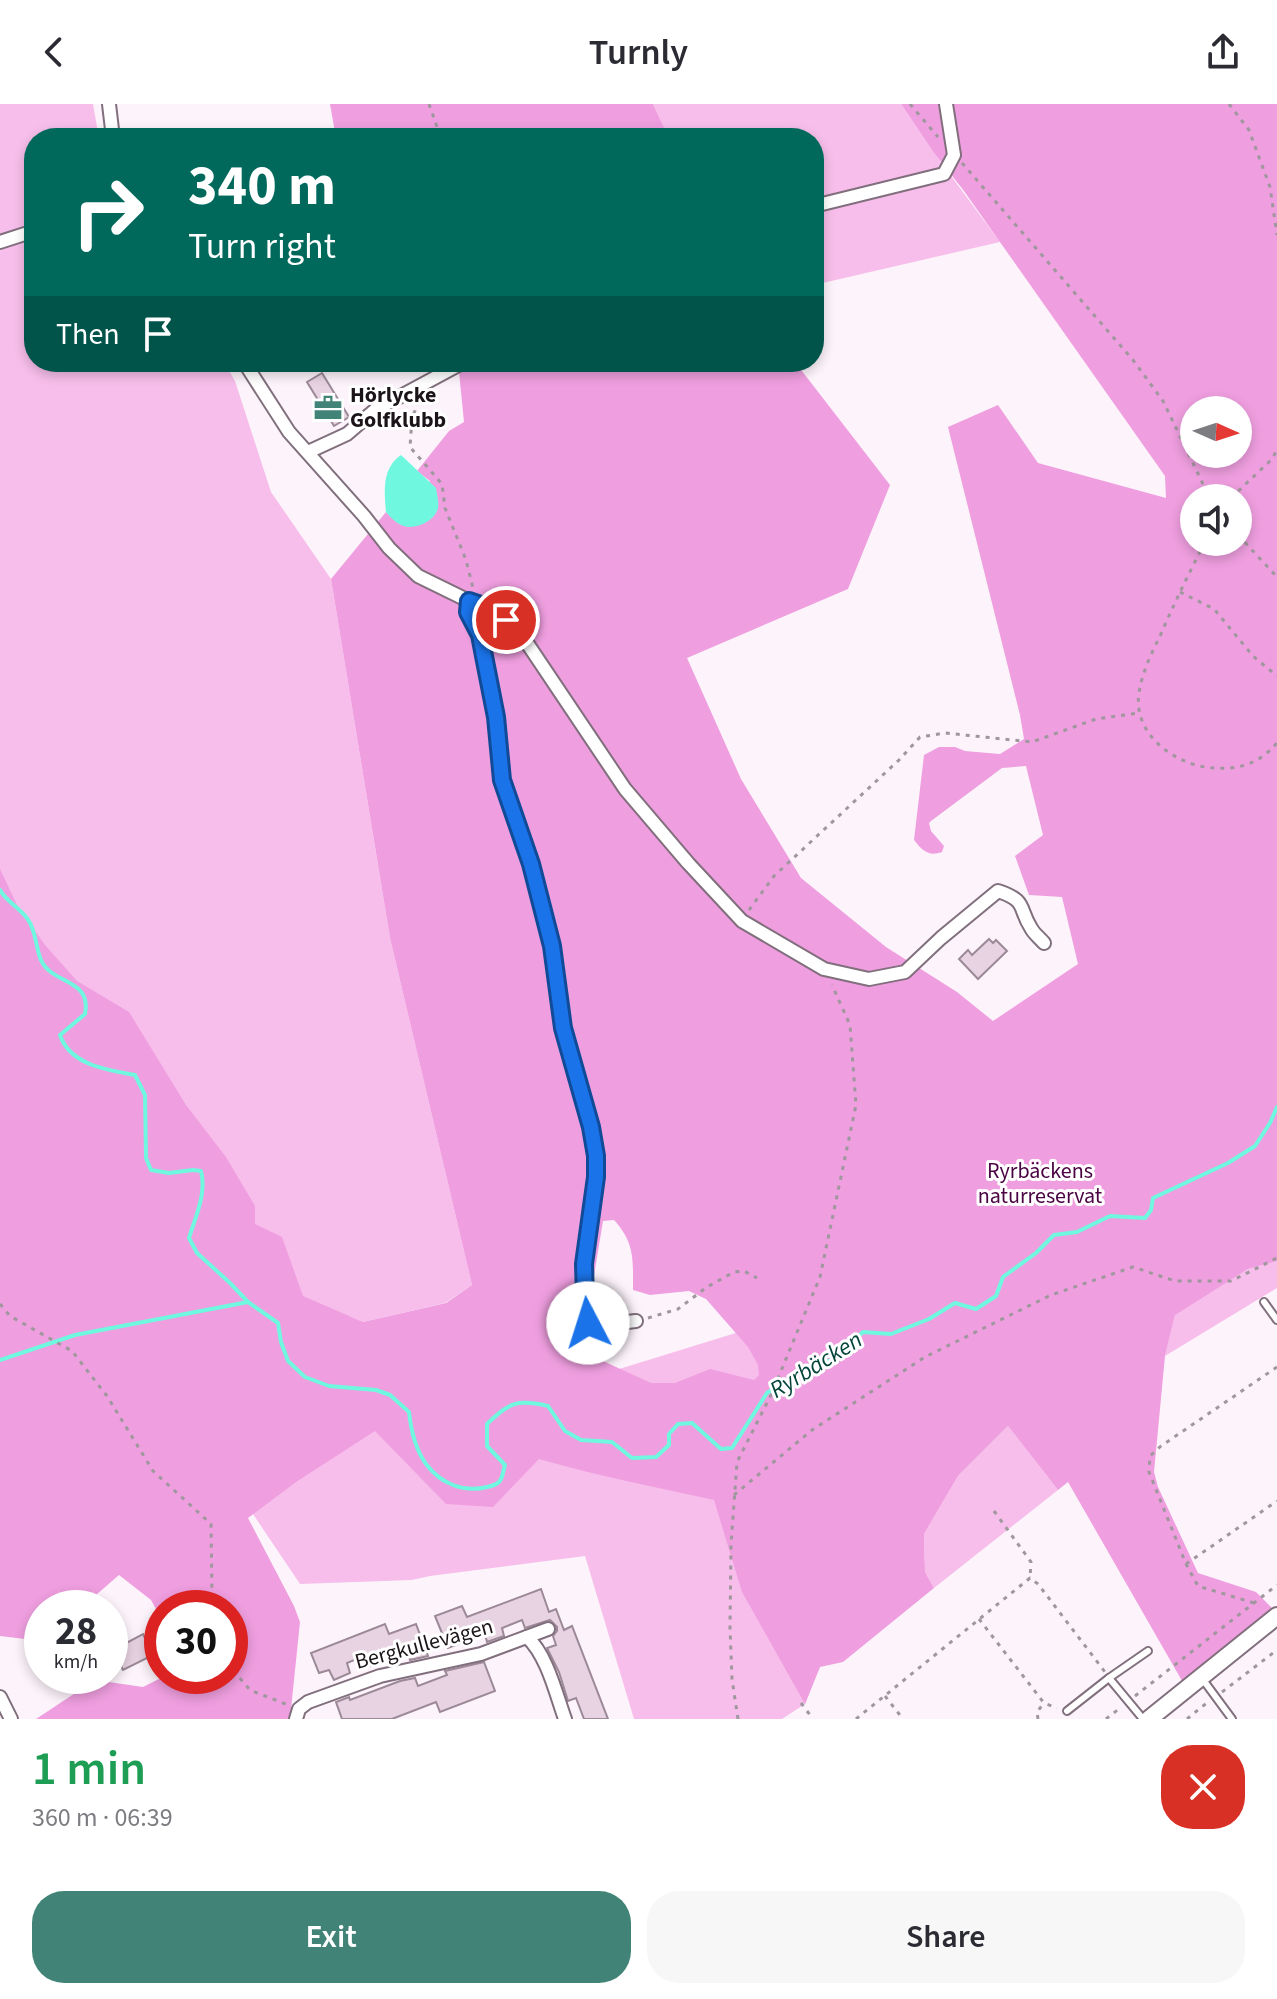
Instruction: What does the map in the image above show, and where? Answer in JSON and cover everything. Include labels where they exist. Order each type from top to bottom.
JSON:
[{"type":"street","points":[[109,104],[112,128]]},
{"type":"street","points":[[824,204],[944,174],[954,155],[946,104]]},
{"type":"street","points":[[0,242],[24,234]]},
{"type":"street","points":[[250,372],[289,432],[389,548],[418,576],[492,609],[519,631],[625,789],[742,921],[824,969],[869,979],[905,972],[998,891],[1010,895],[1022,906],[1030,927],[1044,943]]},
{"type":"street","points":[[308,452],[347,434],[375,410],[446,372]]},
{"type":"street","points":[[473,602],[468,612],[480,635],[496,717],[502,780],[531,864],[552,946],[563,1028],[594,1142],[596,1177],[584,1264],[588,1323],[600,1325],[636,1321]]},
{"type":"street","points":[[1146,1719],[1277,1616]]},
{"type":"street","name":"Bergkullevägen","points":[[298,1714],[308,1702],[380,1676],[481,1654],[548,1629]]},
{"type":"street","name":"Bergkullevägen","points":[[527,1637],[541,1655],[565,1719]]},
{"type":"street","points":[[0,1697],[11,1719]]},
{"type":"lane","points":[[1264,1302],[1277,1320]]},
{"type":"lane","points":[[1067,1711],[1148,1651]]},
{"type":"lane","points":[[1201,1677],[1232,1719]]},
{"type":"lane","points":[[1109,1678],[1146,1719]]},
{"type":"path","points":[[429,104],[437,128]]},
{"type":"path","points":[[910,104],[1133,360],[1163,401],[1205,484]]},
{"type":"path","points":[[1229,104],[1249,130],[1270,187],[1277,235]]},
{"type":"path","points":[[428,382],[412,418],[410,447],[442,484],[445,508],[466,560],[473,602]]},
{"type":"path","points":[[1246,484],[1272,459],[1277,450]]},
{"type":"path","points":[[1252,550],[1277,577]]},
{"type":"path","points":[[1198,556],[1145,668],[1138,695],[1139,713],[1149,735],[1165,751],[1192,765],[1224,769],[1252,763],[1267,755],[1277,743]]},
{"type":"path","points":[[1180,592],[1214,609],[1253,656],[1277,676]]},
{"type":"path","points":[[742,921],[774,876],[920,737],[945,733],[1032,742],[1096,719],[1139,713]]},
{"type":"path","points":[[738,1719],[732,1679],[730,1628],[737,1462],[771,1395],[820,1277],[856,1105],[850,1025],[824,969]]},
{"type":"path","points":[[734,1495],[812,1430],[925,1357],[1051,1295],[1133,1267],[1175,1281],[1231,1281],[1277,1258]]},
{"type":"path","points":[[636,1321],[678,1309],[734,1272],[744,1271],[757,1278]]},
{"type":"path","points":[[0,1304],[10,1316],[72,1351],[107,1396],[153,1471],[211,1524],[212,1590]]},
{"type":"path","points":[[1254,1603],[1198,1586],[1149,1472],[1150,1456],[1277,1367]]},
{"type":"path","points":[[1186,1564],[1277,1501]]},
{"type":"path","points":[[856,1719],[1030,1578],[1031,1562],[994,1511]]},
{"type":"path","points":[[1030,1578],[1038,1584],[1109,1678]]},
{"type":"path","points":[[1106,1719],[1277,1585]]},
{"type":"path","points":[[1270,1590],[1277,1600]]},
{"type":"path","points":[[979,1619],[1044,1703],[1067,1711]]},
{"type":"path","points":[[1187,1719],[1277,1650]]},
{"type":"path","points":[[248,1688],[298,1714]]},
{"type":"path","points":[[885,1696],[903,1719]]},
{"type":"path","points":[[801,1703],[813,1719]]},
{"type":"path","points":[[1038,1719],[1037,1712],[1044,1703]]},
{"type":"shaded area","points":[[0,104],[93,104],[97,128],[24,128],[24,372],[230,372],[271,492],[331,579],[390,938],[472,1285],[445,1303],[363,1322],[349,1316],[371,1330],[590,1378],[778,1320],[993,1025],[1082,967],[1178,775],[824,1525],[820,1666],[805,1704],[782,1719],[634,1719],[585,1556],[412,1580],[300,1584],[0,1138]]},
{"type":"shaded area","points":[[653,104],[901,104],[1000,242],[824,283],[824,128],[664,128]]},
{"type":"shaded area","points":[[401,455],[436,488],[436,513],[417,526],[401,525],[386,512],[387,473]]},
{"type":"shaded area","points":[[1277,1261],[1277,1288],[1165,1356],[1175,1314],[1248,1269]]},
{"type":"shaded area","points":[[1008,1426],[1058,1490],[934,1588],[925,1572],[924,1534],[958,1476]]},
{"type":"green space","points":[[330,104],[653,104],[664,128],[334,128]]},
{"type":"green space","name":"Ryrbäckens naturreservat","points":[[901,104],[1277,104],[1277,1261],[1248,1269],[1175,1315],[1165,1356],[1154,1472],[1198,1573],[1256,1592],[1273,1609],[1185,1686],[1068,1482],[1058,1490],[1008,1426],[958,1476],[924,1534],[925,1572],[934,1588],[843,1662],[820,1667],[805,1704],[742,1592],[714,1500],[539,1459],[493,1507],[446,1504],[375,1431],[296,1482],[248,1518],[300,1622],[290,1719],[36,1719],[74,1694],[128,1694],[128,1685],[144,1686],[144,1694],[248,1694],[248,1590],[144,1590],[144,1595],[119,1575],[102,1590],[24,1590],[24,1639],[0,1636],[0,869],[17,905],[45,945],[77,981],[129,1012],[186,1105],[226,1157],[255,1206],[255,1224],[282,1237],[303,1296],[363,1322],[446,1303],[472,1285],[390,938],[331,579],[386,512],[399,524],[430,481],[417,471],[449,431],[464,422],[459,372],[803,372],[890,485],[848,589],[687,658],[741,779],[801,878],[886,947],[957,992],[993,1021],[1078,964],[1062,897],[1029,895],[1015,856],[1043,835],[1026,766],[1002,768],[929,823],[931,831],[944,846],[942,852],[926,852],[914,840],[924,755],[939,747],[1000,754],[1024,739],[948,427],[998,405],[1038,463],[1166,498],[1165,476]],"holes":[[[614,1220],[621,1228],[633,1261],[633,1290],[650,1295],[689,1291],[706,1299],[748,1347],[758,1365],[759,1375],[754,1380],[710,1369],[675,1383],[651,1383],[603,1361],[587,1318],[603,1221]]]},
{"type":"building","points":[[322,373],[349,417],[334,426],[307,382]]},
{"type":"building","points":[[989,939],[993,943],[996,940],[1007,951],[978,979],[959,959],[968,950],[972,955]]},
{"type":"building","points":[[541,1589],[549,1612],[556,1609],[564,1630],[572,1626],[608,1719],[584,1719],[576,1698],[568,1701],[547,1648],[556,1645],[553,1636],[557,1627],[550,1620],[525,1628],[522,1620],[502,1628],[504,1636],[487,1642],[485,1634],[448,1648],[435,1616],[462,1606],[467,1617]]},
{"type":"building","points":[[385,1624],[389,1634],[416,1624],[428,1656],[410,1660],[407,1652],[371,1666],[366,1655],[347,1663],[350,1673],[334,1680],[329,1670],[319,1673],[311,1653]]},
{"type":"building","points":[[144,1636],[144,1660],[128,1668],[128,1642]]},
{"type":"building","points":[[484,1662],[495,1691],[440,1712],[436,1702],[392,1719],[342,1719],[336,1702],[415,1678],[418,1686],[447,1675],[445,1671]]},
{"type":"waterway","name":"Ryrbäcken","points":[[0,890],[27,918],[46,968],[83,994],[85,1014],[60,1035],[65,1045],[81,1060],[135,1075],[145,1095],[146,1158],[151,1170],[169,1173],[201,1171],[201,1197],[189,1238],[197,1253],[248,1302],[278,1323],[288,1361],[305,1377],[329,1386],[376,1390],[390,1395],[409,1412],[414,1439],[426,1464],[446,1482],[462,1488],[478,1489],[500,1480],[505,1465],[487,1446],[487,1424],[514,1404],[548,1406],[565,1431],[581,1440],[612,1442],[632,1458],[656,1457],[669,1445],[669,1434],[678,1424],[692,1423],[721,1449],[732,1448],[767,1393],[810,1365],[833,1360],[863,1332],[891,1334],[929,1319],[955,1303],[976,1309],[996,1296],[1003,1277],[1036,1253],[1054,1235],[1077,1232],[1110,1216],[1145,1218],[1151,1210],[1153,1198],[1228,1163],[1255,1146],[1277,1107]]},
{"type":"waterway","points":[[0,1360],[75,1335],[248,1302]]},
{"type":"place","name":"Hörlycke Golfklubb","points":[[328,408]]},
{"type":"route","points":[[506,620],[492,609],[469,601],[468,612],[480,635],[496,717],[502,780],[531,864],[552,946],[563,1028],[596,1156],[584,1264],[588,1323]]}]
